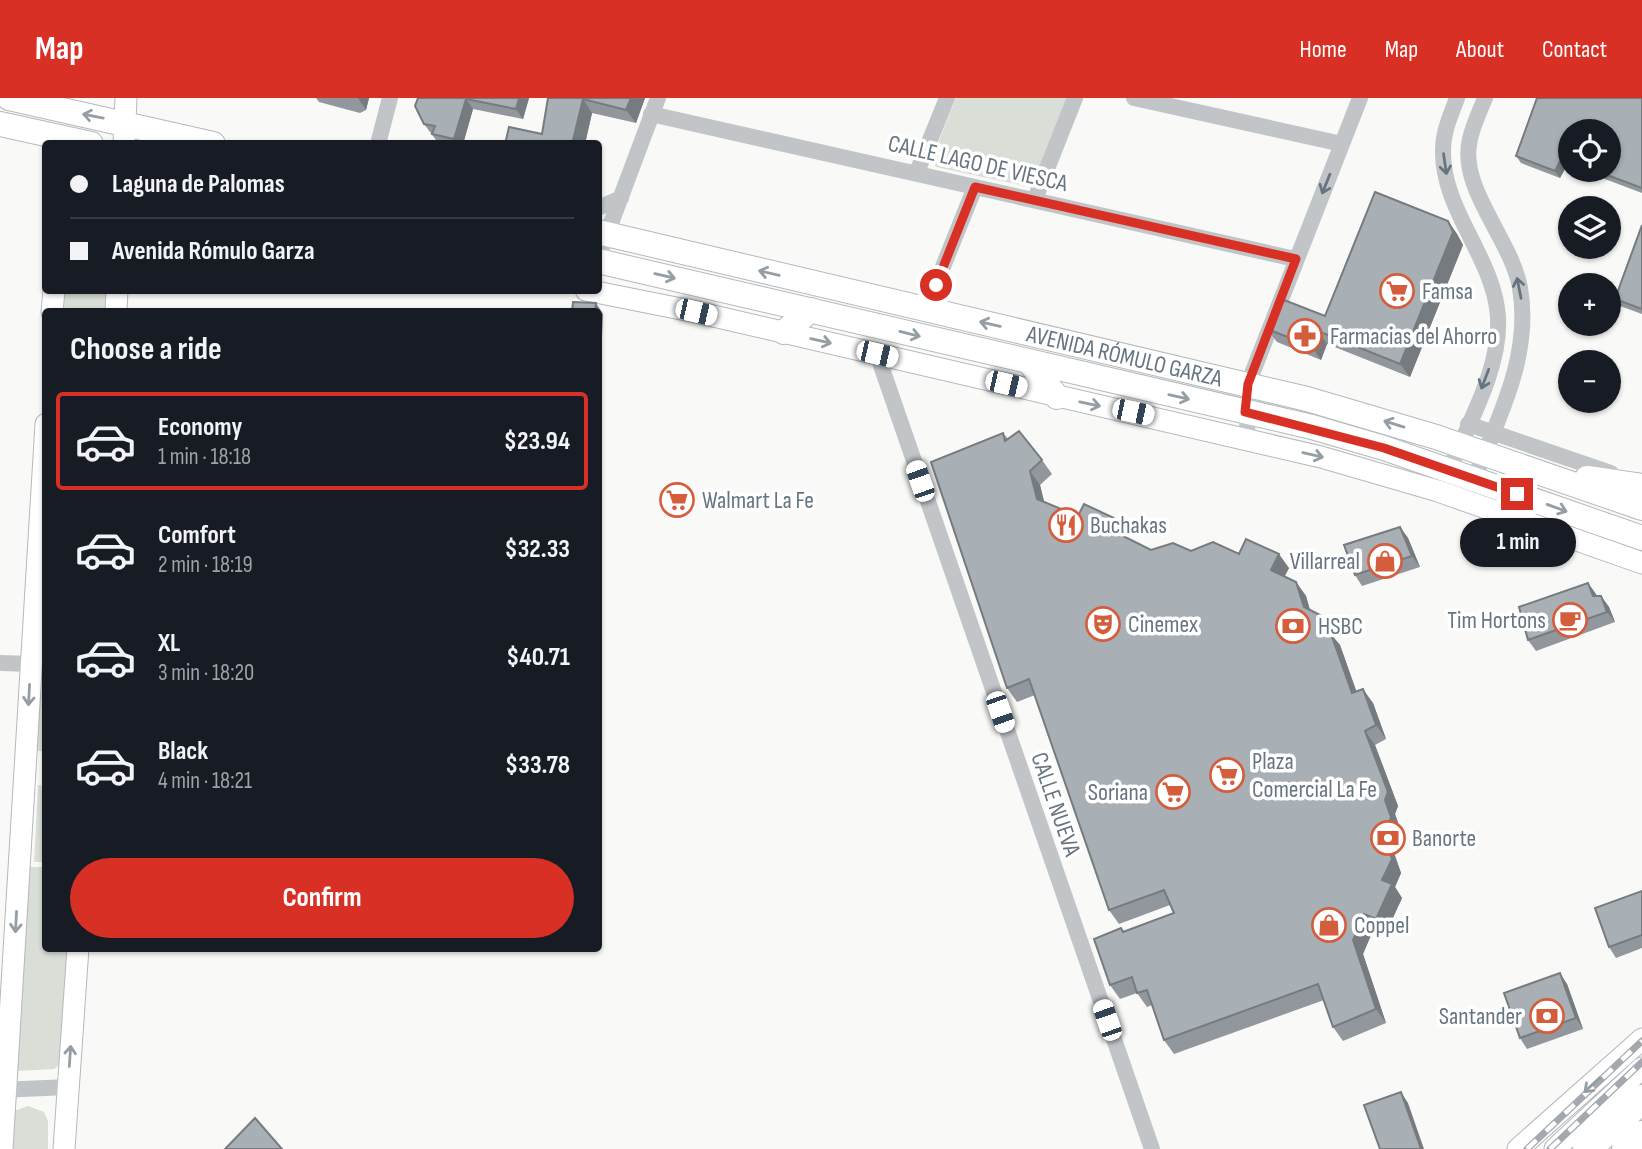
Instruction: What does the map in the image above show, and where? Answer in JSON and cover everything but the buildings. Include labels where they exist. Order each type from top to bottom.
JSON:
[{"type":"highway","points":[[1587,1149],[1642,1099]]},
{"type":"highway","points":[[1626,1149],[1642,1135]]},
{"type":"main road","points":[[9,98],[62,104],[198,140]]},
{"type":"main road","points":[[0,124],[57,140]]},
{"type":"main road","name":"AVENIDA RÓMULO GARZA","points":[[604,233],[1248,384],[1382,420],[1463,434],[1492,449],[1533,459],[1642,509]]},
{"type":"main road","name":"AVENIDA RÓMULO GARZA","points":[[602,260],[1030,363],[1312,427],[1443,481],[1642,538]]},
{"type":"main road","points":[[784,332],[811,310]]},
{"type":"main road","points":[[1030,363],[1057,397]]},
{"type":"main road","points":[[1533,459],[1642,485]]},
{"type":"street","points":[[379,140],[390,98]]},
{"type":"street","points":[[604,233],[621,198],[658,98]]},
{"type":"street","points":[[917,172],[947,98]]},
{"type":"street","points":[[1035,199],[1075,98]]},
{"type":"street","points":[[1134,98],[1342,144]]},
{"type":"street","points":[[1247,440],[1245,412],[1248,384],[1360,98]]},
{"type":"street","points":[[602,293],[1183,423],[1359,467],[1443,481],[1492,363],[1498,320],[1486,267],[1453,201],[1444,166],[1446,130],[1457,98]]},
{"type":"street","points":[[1485,98],[1470,139],[1471,180],[1511,255],[1520,289],[1523,321],[1520,354],[1492,449],[1485,491],[1642,563]]},
{"type":"street","points":[[61,140],[62,104]]},
{"type":"street","name":"CALLE LAGO DE VIESCA","points":[[651,114],[1296,259]]},
{"type":"street","points":[[926,310],[975,187]]},
{"type":"street","points":[[602,206],[621,198]]},
{"type":"street","name":"CALLE NUEVA","points":[[877,354],[1152,1149]]},
{"type":"street","points":[[2,1149],[3,1090],[42,512]]},
{"type":"street","points":[[0,663],[31,664]]},
{"type":"street","points":[[64,1149],[78,952]]},
{"type":"street","points":[[1518,1149],[1642,1039]]},
{"type":"street","points":[[1555,1149],[1642,1068]]},
{"type":"street","points":[[3,1090],[68,1087]]},
{"type":"shaded area","points":[[956,98],[1068,98],[1034,181],[1025,186],[936,167],[932,158]]},
{"type":"shaded area","points":[[62,294],[108,294],[107,308],[61,308]]},
{"type":"shaded area","points":[[42,642],[42,751],[37,751]]},
{"type":"shaded area","points":[[38,785],[42,786],[42,862],[34,862]]},
{"type":"shaded area","points":[[28,867],[42,867],[42,952],[68,952],[61,1064],[54,1069],[16,1071]]},
{"type":"shaded area","points":[[28,1106],[44,1112],[48,1121],[48,1149],[11,1149],[14,1111]]},
{"type":"railway","points":[[1527,1149],[1642,1041]]},
{"type":"railway","points":[[1550,1149],[1642,1062]]},
{"type":"place","name":"Famsa","points":[[1397,291]]},
{"type":"place","name":"Farmacias del Ahorro","points":[[1305,336]]},
{"type":"place","name":"Walmart La Fe","points":[[677,500]]},
{"type":"place","name":"Buchakas","points":[[1066,525]]},
{"type":"place","name":"Villarreal","points":[[1385,561]]},
{"type":"place","name":"Tim Hortons","points":[[1570,620]]},
{"type":"place","name":"Cinemex","points":[[1103,624]]},
{"type":"place","name":"HSBC","points":[[1293,626]]},
{"type":"place","name":"Plaza Comercial La Fe","points":[[1227,775]]},
{"type":"place","name":"Soriana","points":[[1173,792]]},
{"type":"place","name":"Banorte","points":[[1388,838]]},
{"type":"place","name":"Coppel","points":[[1329,925]]},
{"type":"place","name":"Santander","points":[[1547,1016]]},
{"type":"route","points":[[936,285],[975,187],[1296,259],[1248,384],[1245,412],[1312,427],[1384,448],[1517,494]]}]
